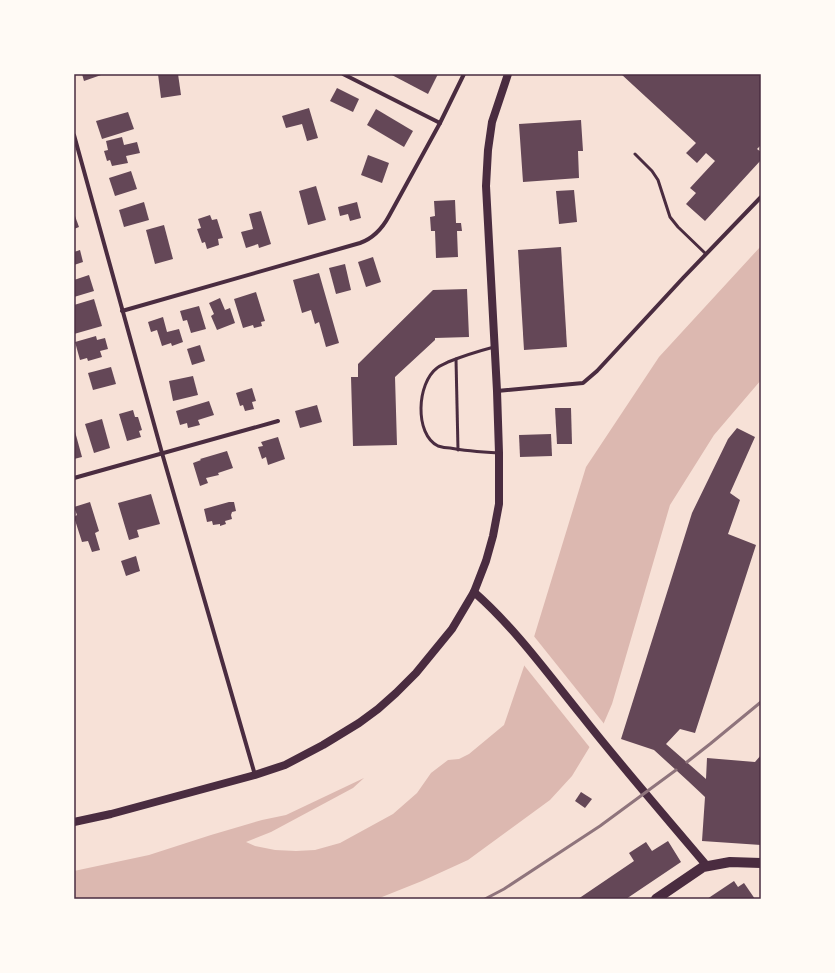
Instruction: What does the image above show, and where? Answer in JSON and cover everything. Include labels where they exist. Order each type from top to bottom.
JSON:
[{"type":"main road","points":[[74,822],[111,814],[255,775],[285,765],[323,746],[378,709],[416,673],[452,629],[474,592],[486,561],[493,536],[499,504],[497,391],[486,186],[488,150],[492,122],[508,74]]},
{"type":"main road","points":[[474,592],[512,629],[602,741],[707,866]]},
{"type":"main road","points":[[656,899],[703,867],[730,862],[761,863]]},
{"type":"street","points":[[343,74],[440,123]]},
{"type":"street","points":[[122,311],[367,240],[378,232],[384,224],[440,123],[464,74]]},
{"type":"street","points":[[74,134],[162,453],[255,775]]},
{"type":"street","points":[[497,391],[583,383],[597,371],[706,254],[761,198]]},
{"type":"street","points":[[74,478],[278,421]]},
{"type":"lane","points":[[635,154],[652,171],[658,180],[670,217],[678,227],[706,254]]},
{"type":"lane","points":[[494,347],[456,359],[437,368],[430,376],[423,391],[421,401],[421,419],[429,439],[439,446],[458,450],[499,453]]},
{"type":"lane","points":[[456,359],[458,450]]},
{"type":"shaded area","points":[[761,246],[761,380],[714,435],[670,505],[612,704],[603,725],[572,776],[550,800],[468,860],[377,899],[74,899],[74,871],[149,855],[262,820],[286,815],[364,778],[353,788],[271,832],[246,842],[255,846],[275,850],[296,851],[315,850],[340,843],[393,814],[417,793],[431,773],[448,760],[459,759],[469,754],[504,725],[534,637],[586,467],[659,357]]},
{"type":"pier","points":[[533,635],[605,725],[591,749],[523,664]]},
{"type":"building","points":[[82,74],[104,74],[84,81]]},
{"type":"building","points":[[158,74],[178,74],[181,95],[161,98]]},
{"type":"building","points":[[390,74],[438,74],[428,94]]},
{"type":"building","points":[[621,74],[761,74],[761,145],[757,149],[761,152],[761,160],[705,221],[686,204],[696,193],[690,188],[715,161],[706,153],[697,163],[686,153],[696,143]]},
{"type":"building","points":[[337,88],[359,99],[353,112],[330,101]]},
{"type":"building","points":[[309,108],[318,138],[307,141],[302,124],[286,128],[282,116]]},
{"type":"building","points":[[376,109],[413,131],[404,147],[367,125]]},
{"type":"building","points":[[128,112],[134,129],[102,139],[96,121]]},
{"type":"building","points":[[581,120],[583,151],[578,151],[579,178],[523,182],[519,124]]},
{"type":"building","points":[[122,137],[124,145],[137,142],[140,153],[126,156],[128,163],[112,166],[110,160],[107,161],[104,151],[108,150],[106,141]]},
{"type":"building","points":[[368,155],[389,163],[382,183],[361,175]]},
{"type":"building","points":[[131,171],[137,189],[115,196],[109,178]]},
{"type":"building","points":[[316,186],[326,220],[308,225],[299,191]]},
{"type":"building","points":[[574,190],[577,222],[559,224],[556,191]]},
{"type":"building","points":[[455,200],[456,223],[461,223],[462,231],[457,231],[458,257],[436,258],[435,231],[431,231],[430,217],[435,216],[434,201]]},
{"type":"building","points":[[144,202],[149,220],[124,227],[119,210]]},
{"type":"building","points":[[357,202],[361,218],[350,221],[348,214],[340,216],[338,207]]},
{"type":"building","points":[[261,211],[271,244],[259,248],[258,244],[246,248],[241,232],[253,229],[249,214]]},
{"type":"building","points":[[210,215],[212,220],[217,219],[223,238],[218,239],[219,245],[207,249],[205,242],[202,243],[197,229],[201,228],[198,219]]},
{"type":"building","points":[[74,216],[79,227],[74,229]]},
{"type":"building","points":[[164,225],[173,259],[155,264],[146,230]]},
{"type":"building","points":[[561,247],[567,347],[524,350],[518,250]]},
{"type":"building","points":[[80,250],[83,262],[74,265],[74,252]]},
{"type":"building","points":[[373,257],[381,282],[366,287],[358,262]]},
{"type":"building","points":[[345,264],[351,290],[336,294],[329,268]]},
{"type":"building","points":[[319,273],[339,343],[326,347],[319,322],[315,324],[311,310],[302,313],[293,280]]},
{"type":"building","points":[[89,275],[94,291],[74,297],[74,280]]},
{"type":"building","points":[[467,289],[469,337],[435,338],[435,340],[395,377],[397,445],[353,446],[351,377],[358,377],[358,364],[433,290]]},
{"type":"building","points":[[256,292],[265,321],[261,322],[262,326],[254,328],[253,325],[243,328],[234,299]]},
{"type":"building","points":[[220,298],[225,310],[230,308],[235,323],[217,330],[211,316],[214,314],[209,303]]},
{"type":"building","points":[[94,299],[102,326],[74,334],[74,305]]},
{"type":"building","points":[[199,306],[206,329],[191,333],[187,320],[183,321],[180,311]]},
{"type":"building","points":[[163,317],[167,332],[179,329],[183,342],[172,346],[171,343],[162,346],[157,330],[151,332],[148,322]]},
{"type":"building","points":[[96,336],[97,340],[105,338],[108,349],[100,351],[102,357],[88,361],[87,358],[80,360],[75,342]]},
{"type":"building","points":[[200,345],[205,361],[192,365],[187,349]]},
{"type":"building","points":[[111,367],[116,384],[93,390],[88,373]]},
{"type":"building","points":[[193,376],[198,395],[173,401],[169,381]]},
{"type":"building","points":[[252,388],[256,401],[252,402],[254,409],[245,411],[243,405],[240,406],[236,393]]},
{"type":"building","points":[[209,401],[214,415],[198,420],[200,425],[188,428],[187,423],[180,425],[176,411]]},
{"type":"building","points":[[317,405],[322,422],[300,428],[295,411]]},
{"type":"building","points":[[555,408],[571,408],[572,444],[557,444]]},
{"type":"building","points":[[133,410],[135,417],[138,417],[142,430],[139,431],[141,437],[127,441],[119,414]]},
{"type":"building","points":[[102,419],[110,448],[94,453],[85,424]]},
{"type":"building","points":[[74,428],[82,457],[74,459]]},
{"type":"building","points":[[737,428],[755,437],[730,493],[740,500],[728,534],[756,545],[695,733],[680,729],[666,744],[706,779],[707,758],[755,762],[761,755],[761,845],[702,841],[705,797],[654,750],[621,739],[692,513],[728,439]]},
{"type":"building","points":[[551,434],[552,456],[520,457],[519,435]]},
{"type":"building","points":[[278,437],[285,459],[268,465],[266,457],[262,459],[258,447],[263,446],[261,442]]},
{"type":"building","points":[[227,451],[233,468],[218,473],[219,475],[206,478],[208,483],[200,486],[193,463],[201,460],[200,459]]},
{"type":"building","points":[[151,494],[160,524],[137,530],[139,537],[129,540],[118,503]]},
{"type":"building","points":[[90,502],[99,531],[95,533],[100,550],[92,552],[88,541],[82,542],[74,517],[77,515],[74,507]]},
{"type":"building","points":[[234,502],[236,511],[232,512],[232,519],[225,521],[226,524],[220,526],[220,524],[213,525],[212,521],[207,522],[204,509]]},
{"type":"building","points":[[136,556],[140,571],[126,576],[121,561]]},
{"type":"building","points":[[581,792],[592,799],[585,808],[575,801]]},
{"type":"building","points":[[668,841],[681,862],[626,899],[578,899],[634,861],[629,853],[646,842],[652,851]]},
{"type":"building","points":[[734,881],[738,887],[744,883],[755,899],[707,899]]},
{"type":"railway","points":[[687,762],[761,702]]},
{"type":"railway","points":[[485,899],[504,889],[600,826],[676,770]]}]
